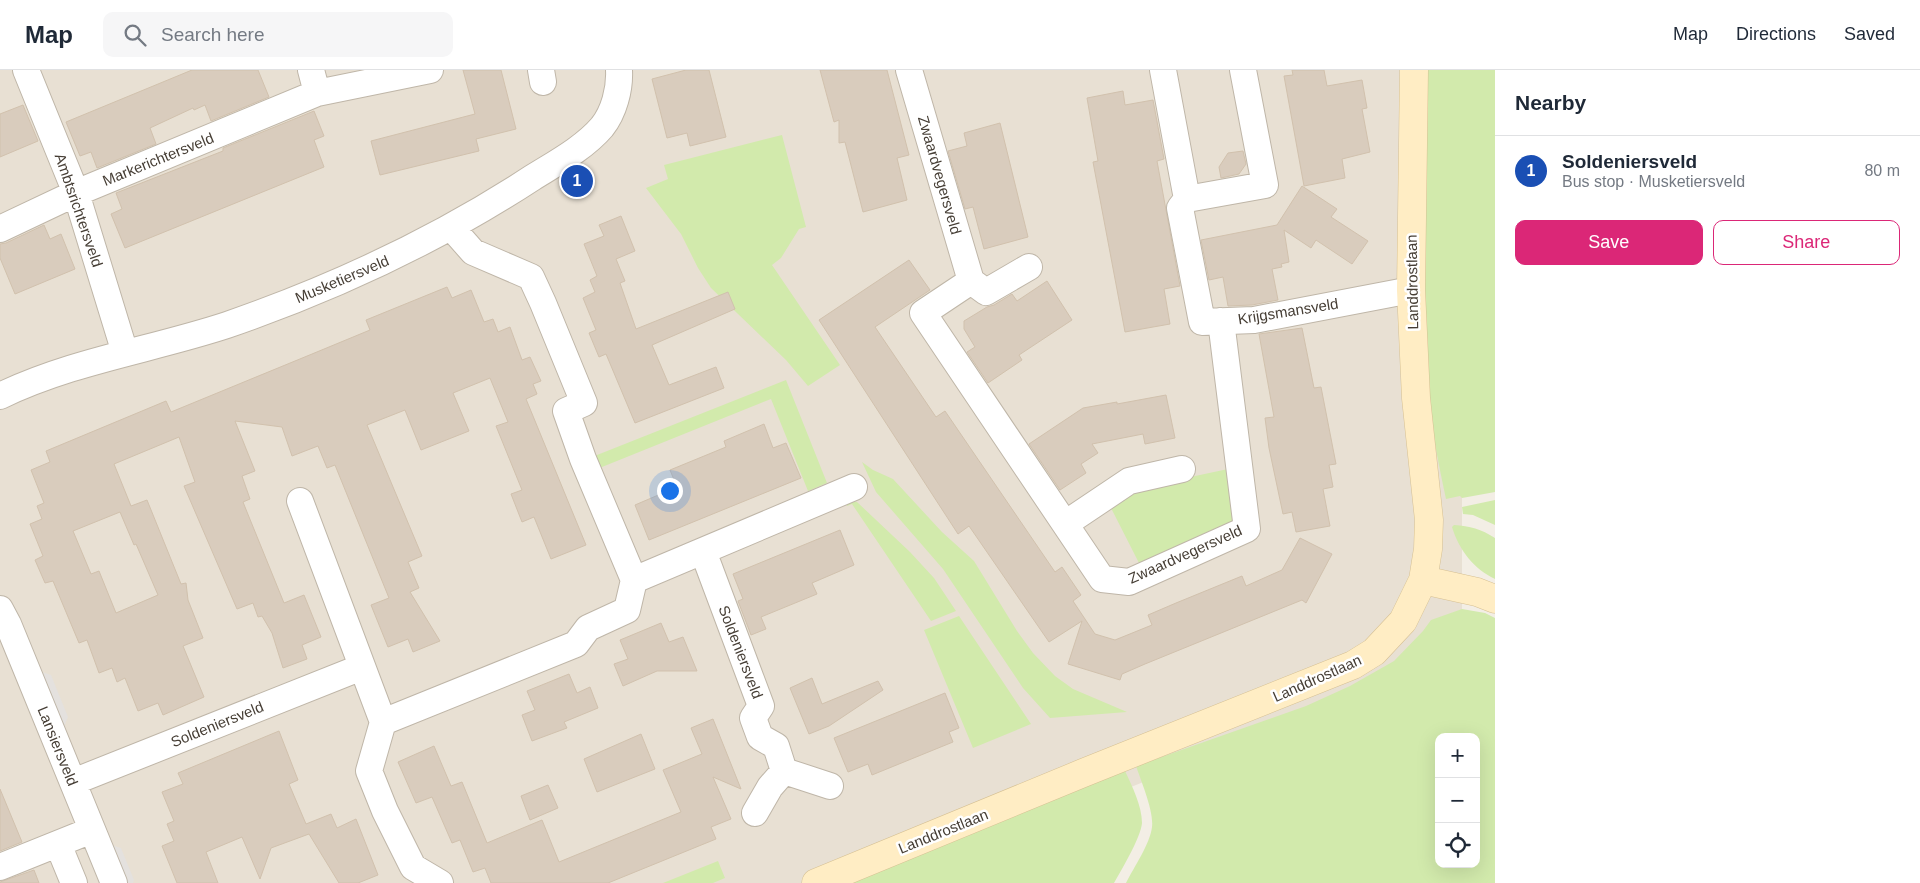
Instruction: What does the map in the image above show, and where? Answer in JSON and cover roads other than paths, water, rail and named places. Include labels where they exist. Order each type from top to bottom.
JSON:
[{"type":"street","name":"Ambtsrichtersveld","points":[[26,70],[76,193],[125,353]]},
{"type":"street","name":"Markerichtersveld","points":[[0,229],[314,82],[430,70]]},
{"type":"street","name":"Musketiersveld","points":[[0,396],[38,380],[226,325],[310,294],[391,258],[451,227],[516,189],[590,138],[604,124],[614,104],[618,92],[619,70]]},
{"type":"street","name":"Zwaardvegersveld","points":[[909,70],[971,281],[923,313],[1102,579],[1129,582],[1247,529],[1221,321]]},
{"type":"street","name":"Krijgsmansveld","points":[[1163,70],[1187,199],[1180,208],[1202,322],[1254,320],[1410,290]]},
{"type":"street","points":[[1187,199],[1264,185],[1243,70]]},
{"type":"street","name":"Landdrostlaan","points":[[816,883],[1353,665],[1374,652],[1403,621],[1423,580],[1428,549],[1429,520],[1416,398],[1410,290],[1414,70]]},
{"type":"street","points":[[382,722],[576,644],[588,628],[627,610],[634,580],[583,460],[566,411],[584,403],[531,277],[473,252],[451,227]]},
{"type":"street","points":[[971,281],[986,292],[1029,267]]},
{"type":"street","points":[[1065,524],[1129,481],[1182,469]]},
{"type":"street","points":[[634,580],[854,487]]},
{"type":"street","points":[[300,501],[382,722],[369,771],[413,867],[440,883]]},
{"type":"street","name":"Soldeniersveld","points":[[703,551],[761,706],[753,718],[760,736],[776,746],[784,771]]},
{"type":"street","points":[[1423,580],[1477,592],[1495,599]]},
{"type":"street","name":"Lansiersveld","points":[[0,609],[8,624],[114,883]]},
{"type":"street","name":"Soldeniersveld","points":[[73,782],[362,667]]},
{"type":"street","points":[[755,813],[770,787],[784,771],[830,786]]},
{"type":"street","points":[[0,867],[92,830]]},
{"type":"street","points":[[58,844],[74,883]]},
{"type":"place","name":"Soldeniersveld","points":[[577,181]]}]
